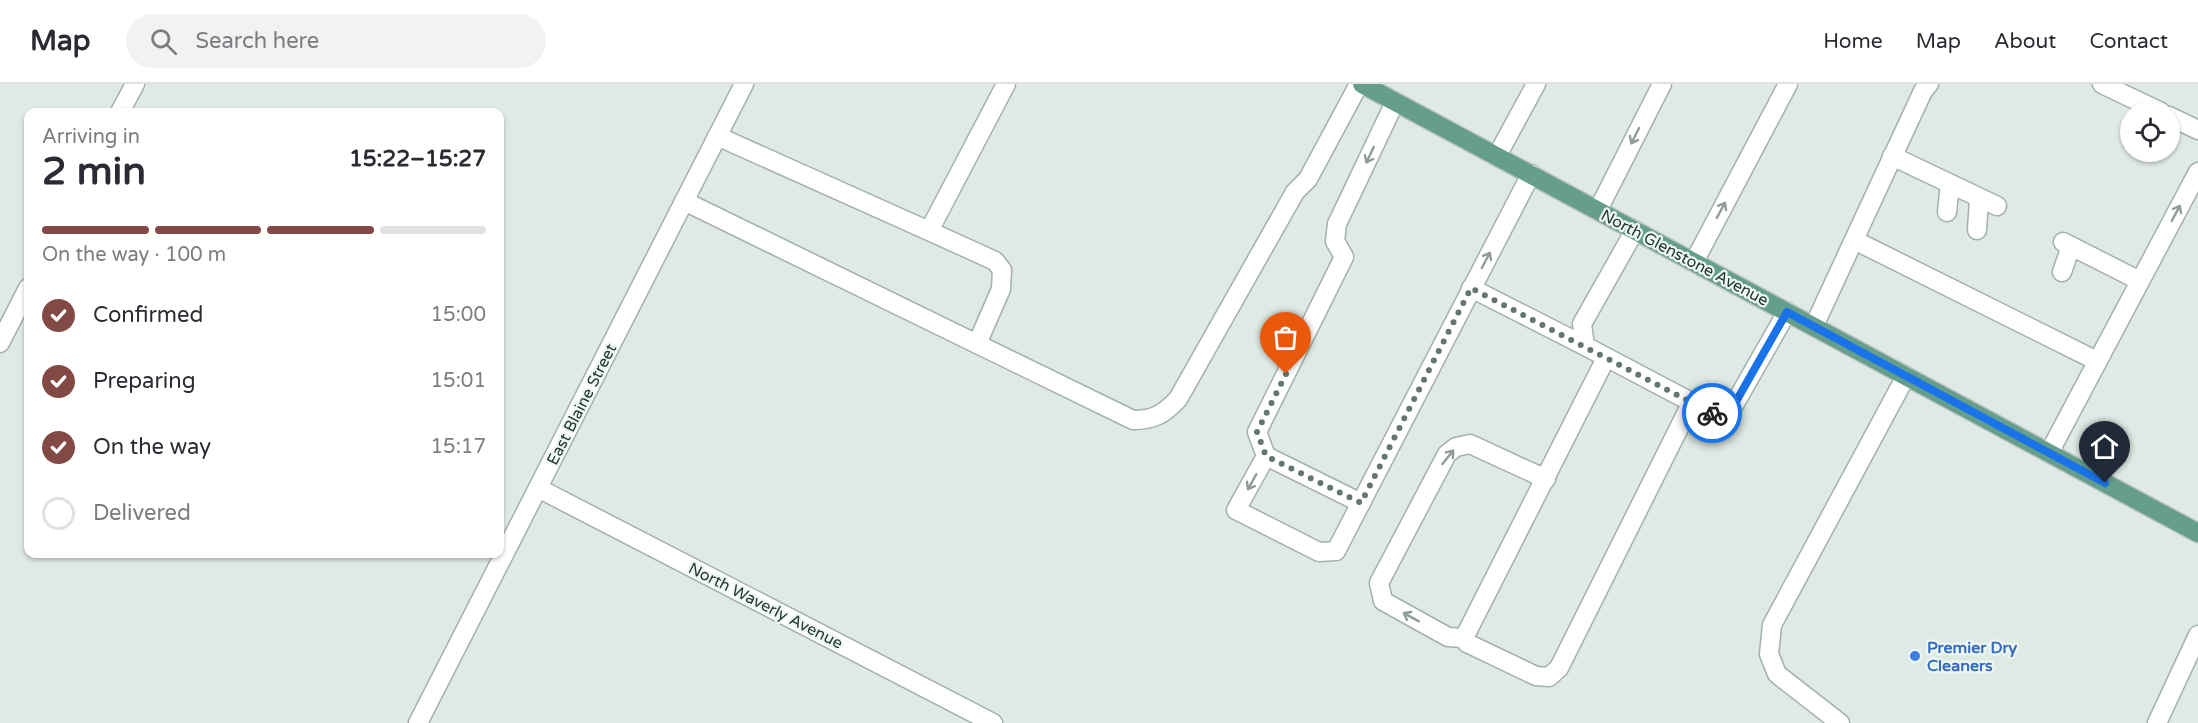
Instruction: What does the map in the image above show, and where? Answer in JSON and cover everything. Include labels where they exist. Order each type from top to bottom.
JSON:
[{"type":"main road","name":"North Glenstone Avenue","points":[[1360,84],[2198,533]]},
{"type":"street","points":[[122,108],[135,84]]},
{"type":"street","name":"East Blaine Street","points":[[504,555],[744,84]]},
{"type":"street","points":[[929,231],[1006,84]]},
{"type":"street","points":[[684,201],[1133,420],[1152,420],[1167,411],[1179,399],[1295,192],[1308,179],[1360,84]]},
{"type":"street","points":[[1497,156],[1536,84]]},
{"type":"street","points":[[1598,210],[1662,84]]},
{"type":"street","points":[[1694,262],[1788,84]]},
{"type":"street","points":[[1814,326],[1892,156],[1923,91],[1929,84]]},
{"type":"street","points":[[2103,85],[2140,102]]},
{"type":"street","points":[[1361,503],[1266,456],[1257,432],[1344,257],[1335,241],[1337,224],[1395,102]]},
{"type":"street","points":[[2180,121],[2198,130]]},
{"type":"street","points":[[717,136],[995,261],[1002,270],[1001,289],[976,344]]},
{"type":"street","points":[[1892,156],[1997,207]]},
{"type":"street","points":[[2049,453],[2198,171]]},
{"type":"street","points":[[1266,456],[1236,510],[1319,552],[1336,550],[1531,174]]},
{"type":"street","points":[[1947,212],[1950,184]]},
{"type":"street","points":[[1977,230],[1978,198]]},
{"type":"street","points":[[1585,346],[1582,324],[1635,230]]},
{"type":"street","points":[[1854,240],[2020,316],[2057,335],[2097,361]]},
{"type":"street","points":[[2062,272],[2067,244],[2140,281]]},
{"type":"street","points":[[1471,288],[1712,413],[1723,414],[1734,405],[1787,312]]},
{"type":"street","points":[[0,343],[24,296]]},
{"type":"street","points":[[1464,638],[1606,358]]},
{"type":"street","points":[[1840,723],[1778,674],[1769,654],[1772,625],[1906,376]]},
{"type":"street","points":[[1464,638],[1467,643],[1536,676],[1549,677],[1559,668],[1692,402]]},
{"type":"street","points":[[1464,638],[1448,637],[1383,601],[1380,584],[1385,573],[1447,454],[1456,447],[1470,444],[1546,479]]},
{"type":"street","name":"North Waverly Avenue","points":[[538,488],[993,723]]},
{"type":"street","name":"East Blaine Street","points":[[418,723],[502,558]]},
{"type":"street","points":[[2157,723],[2198,635]]},
{"type":"way so far","points":[[1286,374],[1257,432],[1266,456],[1361,503],[1471,288],[1712,413]]},
{"type":"place","name":"Premier Dry Cleaners","points":[[1915,656]]},
{"type":"route","points":[[1712,413],[1723,414],[1734,405],[1787,312],[2105,483]]}]
